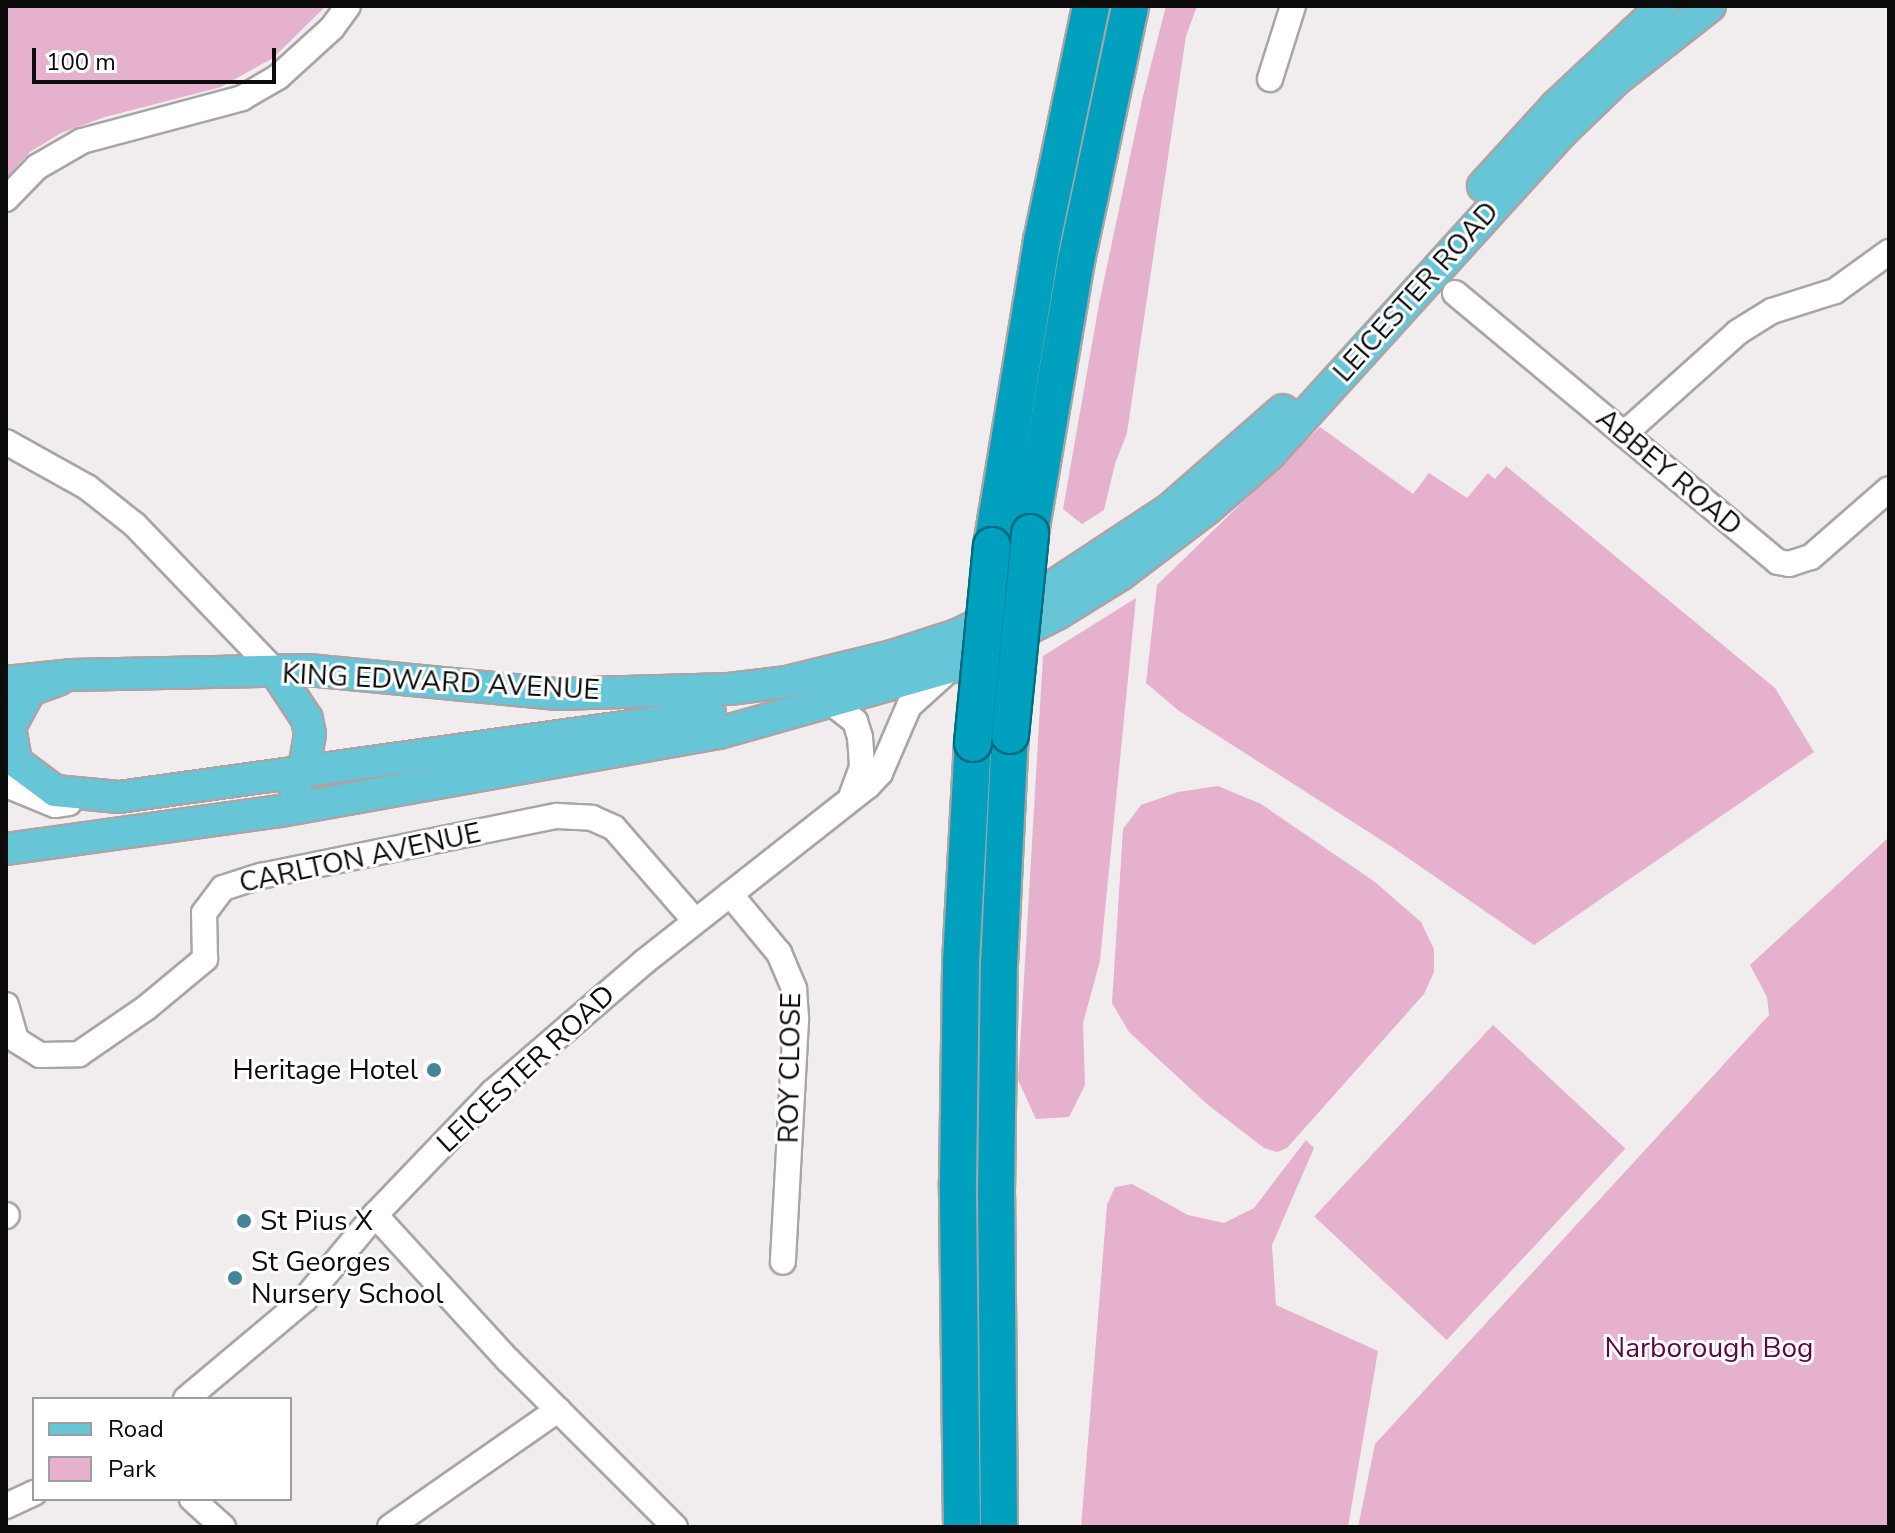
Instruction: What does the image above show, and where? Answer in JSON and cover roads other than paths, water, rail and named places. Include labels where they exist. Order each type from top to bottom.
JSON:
[{"type":"highway","points":[[962,1527],[958,1166],[961,962],[973,743],[992,546],[1042,241],[1091,6]]},
{"type":"highway","points":[[999,1527],[997,1088],[1010,735],[1030,533],[1079,247],[1130,6]]},
{"type":"main road","name":"LEICESTER ROAD","points":[[1118,560],[1170,509],[1258,435],[1556,106],[1663,6]]},
{"type":"main road","name":"LEICESTER ROAD","points":[[1118,560],[1172,538],[1269,455],[1561,133],[1617,79],[1710,6]]},
{"type":"main road","name":"KING EDWARD AVENUE","points":[[6,849],[280,811],[719,733],[952,667],[1057,614],[1118,560]]},
{"type":"main road","name":"KING EDWARD AVENUE","points":[[6,682],[71,675],[308,670],[558,694],[729,689],[786,682],[892,656],[957,635],[1118,560]]},
{"type":"main road","points":[[276,672],[307,719],[311,745],[303,773],[280,811]]},
{"type":"main road","name":"KING EDWARD AVENUE","points":[[71,675],[30,690],[10,727],[16,762],[55,791],[119,797],[675,719],[822,702]]},
{"type":"street","points":[[6,199],[37,167],[82,141],[242,98],[278,77],[332,28],[348,6]]},
{"type":"street","points":[[1270,79],[1293,6]]},
{"type":"street","points":[[1624,434],[1738,332],[1772,311],[1835,291],[1889,252]]},
{"type":"street","name":"ABBEY ROAD","points":[[1455,293],[1769,557],[1789,564],[1811,557],[1889,489]]},
{"type":"street","points":[[6,442],[87,487],[135,525],[276,672]]},
{"type":"street","name":"LEICESTER ROAD","points":[[188,1397],[305,1299],[375,1215],[493,1092],[695,921],[852,795],[868,786],[880,773],[909,706],[952,667]]},
{"type":"street","points":[[822,702],[855,721],[860,737],[862,767],[852,795]]},
{"type":"street","points":[[6,785],[55,805],[119,797]]},
{"type":"street","name":"CARLTON AVENUE","points":[[6,1005],[16,1040],[40,1055],[79,1054],[146,1008],[205,959],[204,913],[223,888],[261,876],[557,816],[592,818],[614,828],[695,921]]},
{"type":"street","name":"ROY CLOSE","points":[[730,894],[779,953],[794,989],[796,1020],[783,1262]]},
{"type":"street","points":[[375,1215],[558,1410],[675,1527]]},
{"type":"street","points":[[390,1527],[558,1410]]},
{"type":"street","points":[[6,1506],[32,1494]]},
{"type":"street","points":[[194,1501],[223,1527]]},
{"type":"place","name":"Heritage Hotel","points":[[434,1070]]},
{"type":"place","name":"St Pius X","points":[[244,1221]]},
{"type":"place","name":"St Georges Nursery School","points":[[235,1278]]},
{"type":"park label","name":"Narborough Bog","points":[[1709,1348]]}]
